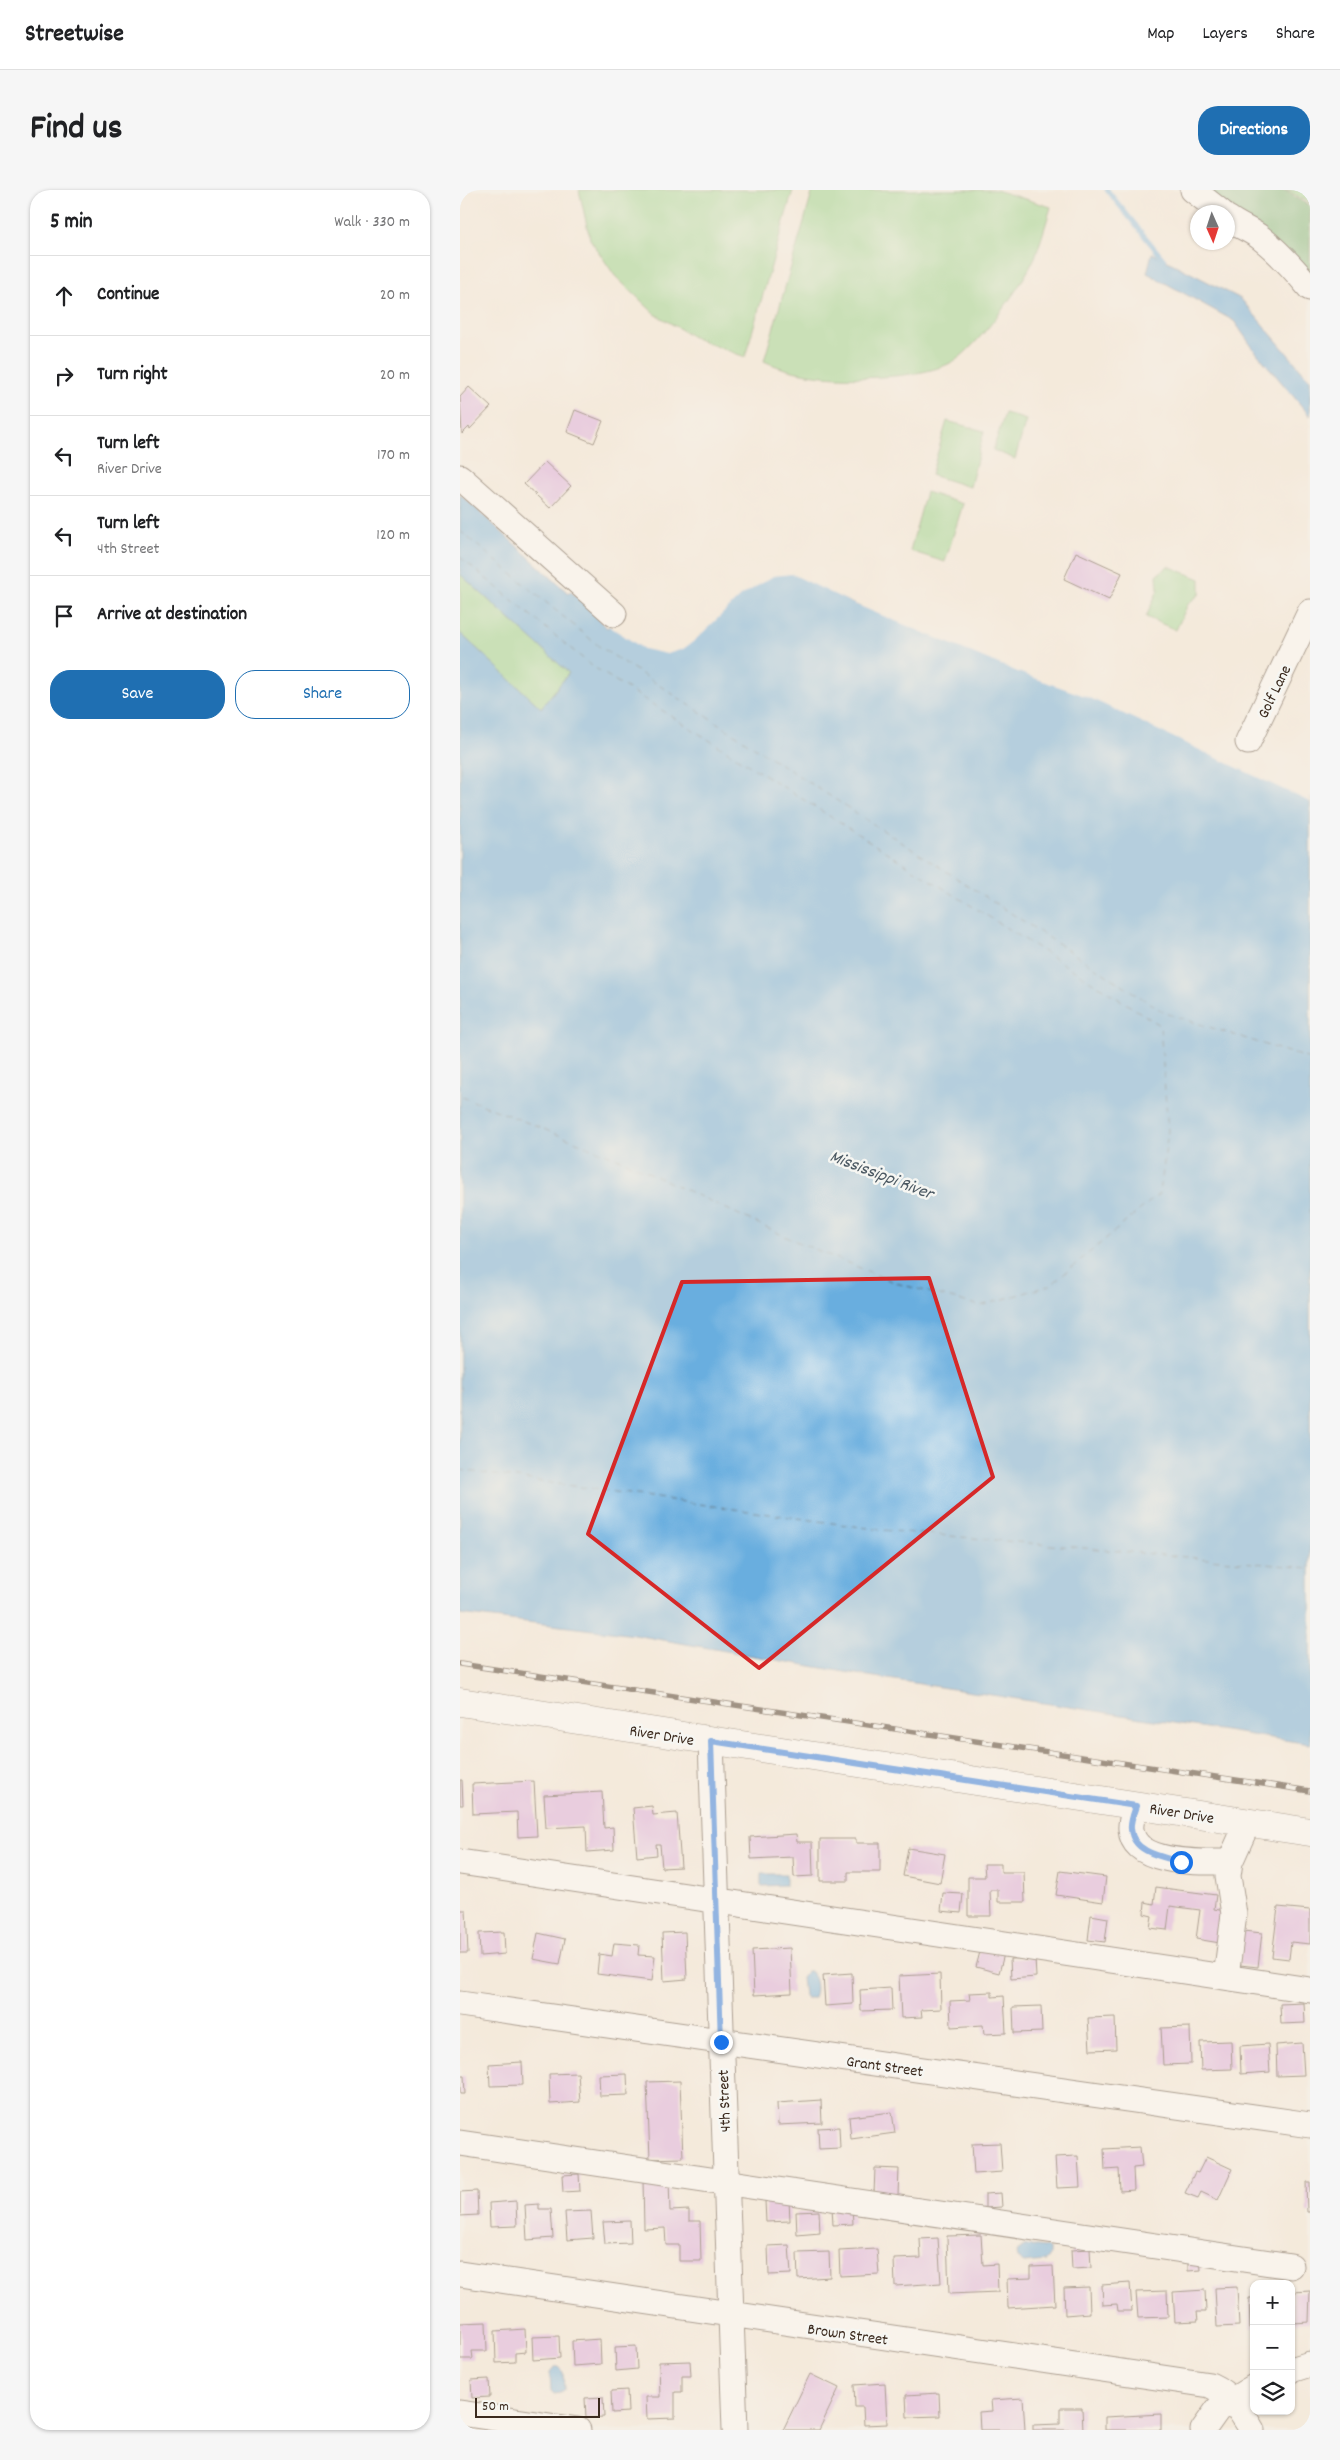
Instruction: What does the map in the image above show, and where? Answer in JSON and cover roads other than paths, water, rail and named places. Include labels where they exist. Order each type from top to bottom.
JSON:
[{"type":"main road","name":"River Drive","points":[[460,1702],[1310,1832]]},
{"type":"street","points":[[1193,190],[1212,205]]},
{"type":"street","points":[[1235,223],[1260,237],[1291,266],[1310,288]]},
{"type":"street","points":[[460,477],[614,614]]},
{"type":"street","name":"Golf Lane","points":[[1248,742],[1310,612]]},
{"type":"street","name":"4th Street","points":[[711,1741],[735,2430]]},
{"type":"street","points":[[1136,1806],[1130,1829],[1136,1842],[1149,1853],[1181,1862],[1230,1862]]},
{"type":"street","points":[[1226,1977],[1234,1914],[1228,1876],[1230,1862],[1248,1822]]},
{"type":"street","points":[[460,1862],[1310,1990]]},
{"type":"street","name":"Grant Street","points":[[460,2004],[1310,2124]]},
{"type":"street","points":[[460,2143],[1291,2266]]},
{"type":"street","name":"Brown Street","points":[[460,2274],[731,2316],[1186,2381],[1210,2385],[1224,2391],[1232,2399]]},
{"type":"street","points":[[1295,2369],[1310,2364]]},
{"type":"street","points":[[1203,2430],[1218,2409],[1250,2389]]},
{"type":"street","points":[[1232,2399],[1252,2430]]},
{"type":"street","points":[[460,2413],[578,2430]]},
{"type":"water","points":[[1152,253],[1241,299],[1310,380],[1310,416],[1255,351],[1234,321],[1147,273]]},
{"type":"water","name":"Mississippi River","points":[[460,494],[568,593],[570,591],[583,602],[607,628],[613,623],[651,647],[684,643],[758,575],[794,570],[850,602],[1099,695],[1310,796],[1310,1744],[862,1675],[635,1635],[460,1614],[460,633],[541,708],[569,673],[460,574]]},
{"type":"water","points":[[761,1874],[786,1874],[786,1885],[761,1886]]},
{"type":"water","points":[[807,1971],[812,1973],[815,1979],[816,1991],[814,1998],[806,1998],[804,1996],[802,1977]]},
{"type":"water","points":[[1024,2247],[1046,2247],[1050,2250],[1050,2256],[1046,2261],[1024,2263],[1017,2258],[1016,2253]]},
{"type":"water","points":[[555,2367],[558,2367],[563,2372],[564,2390],[554,2394],[551,2391],[550,2373]]},
{"type":"waterway","points":[[1107,190],[1164,260]]},
{"type":"railway","points":[[460,1664],[1310,1791]]}]
